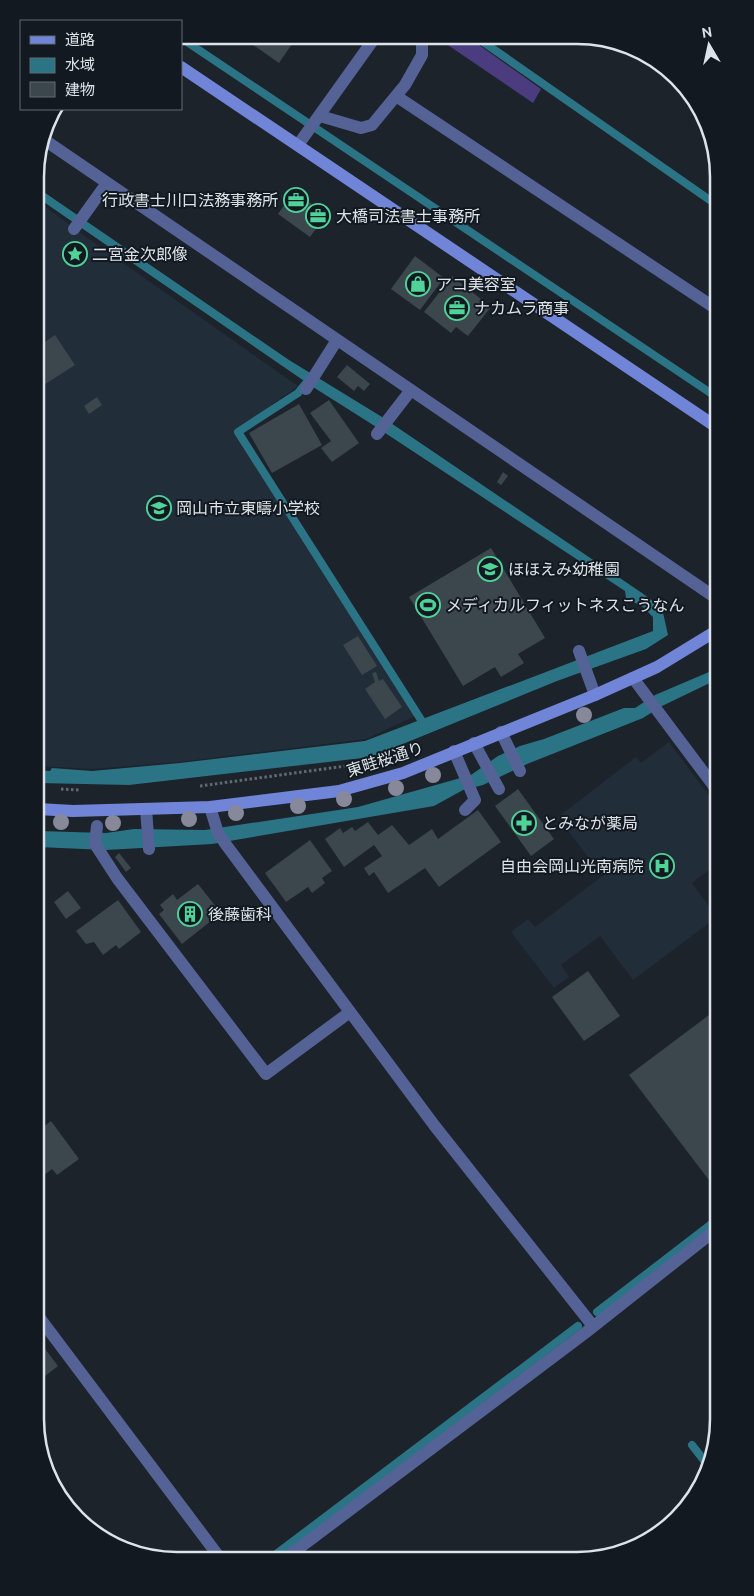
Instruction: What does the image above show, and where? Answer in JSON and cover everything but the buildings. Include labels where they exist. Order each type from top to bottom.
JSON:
[{"type":"street","points":[[298,145],[308,134],[370,44]]},
{"type":"street","points":[[318,119],[360,128],[372,125],[396,96],[422,55],[422,44]]},
{"type":"street","points":[[182,68],[710,423]]},
{"type":"street","points":[[396,96],[710,305]]},
{"type":"street","points":[[48,143],[710,594]]},
{"type":"street","points":[[74,229],[106,183]]},
{"type":"street","points":[[306,389],[315,371],[337,340]]},
{"type":"street","points":[[377,434],[411,390]]},
{"type":"street","name":"東畦桜通り","points":[[44,808],[98,810],[210,807],[339,790],[403,774],[634,678],[657,667],[710,635]]},
{"type":"street","points":[[578,651],[595,695]]},
{"type":"street","points":[[634,678],[710,781]]},
{"type":"street","points":[[501,732],[520,771]]},
{"type":"street","points":[[474,743],[497,786]]},
{"type":"street","points":[[454,752],[476,800],[465,810]]},
{"type":"street","points":[[210,807],[218,833],[227,846],[434,1125],[593,1326]]},
{"type":"street","points":[[146,809],[149,849]]},
{"type":"street","points":[[98,810],[95,844],[116,878],[266,1074],[350,1012]]},
{"type":"street","points":[[294,1552],[593,1326],[710,1234]]},
{"type":"street","points":[[44,1324],[215,1552]]},
{"type":"path","points":[[196,787],[354,765]]},
{"type":"path","points":[[55,789],[82,790]]},
{"type":"shaded area","points":[[446,44],[478,44],[541,89],[533,103]]},
{"type":"shaded area","name":"岡山市立東疇小学校","points":[[44,206],[298,386],[234,432],[415,716],[366,739],[180,762],[92,769],[44,766]]},
{"type":"shaded area","name":"自由会岡山光南病院","points":[[669,742],[710,797],[710,869],[692,883],[710,907],[710,922],[633,980],[600,936],[561,965],[569,977],[554,988],[511,932],[528,919],[535,927],[613,868],[603,856],[593,864],[558,817],[636,757],[641,763]]},
{"type":"water","points":[[44,192],[289,360],[382,417],[642,593],[662,608],[668,635],[646,649],[557,681],[371,757],[129,785],[44,783],[44,771],[50,771],[52,768],[92,771],[180,763],[365,741],[653,631],[653,617],[643,607],[626,598],[625,591],[313,387],[44,202]]},
{"type":"water","points":[[710,672],[710,683],[662,706],[643,718],[527,764],[483,785],[463,790],[434,806],[212,844],[106,850],[44,847],[44,831],[106,833],[134,829],[205,830],[358,807],[471,775],[498,756],[520,746],[544,739],[624,708],[635,708],[655,695]]},
{"type":"waterway","points":[[190,44],[710,393]]},
{"type":"waterway","points":[[486,44],[710,200]]},
{"type":"waterway","points":[[306,383],[298,393],[238,432],[425,726]]},
{"type":"waterway","points":[[597,1312],[710,1225]]},
{"type":"waterway","points":[[279,1552],[578,1326]]},
{"type":"waterway","points":[[692,1445],[704,1460]]},
{"type":"place","name":"行政書士川口法務事務所","points":[[296,200]]},
{"type":"place","name":"大橋司法書士事務所","points":[[318,216]]},
{"type":"place","name":"二宮金次郎像","points":[[75,254]]},
{"type":"place","name":"アコ美容室","points":[[418,284]]},
{"type":"place","name":"ナカムラ商事","points":[[457,308]]},
{"type":"place","name":"岡山市立東疇小学校","points":[[159,508]]},
{"type":"place","name":"ほほえみ幼稚園","points":[[490,569]]},
{"type":"place","name":"メディカルフィットネスこうなん","points":[[428,605]]},
{"type":"place","name":"とみなが薬局","points":[[524,823]]},
{"type":"place","name":"自由会岡山光南病院","points":[[662,866]]},
{"type":"place","name":"後藤歯科","points":[[190,914]]}]
